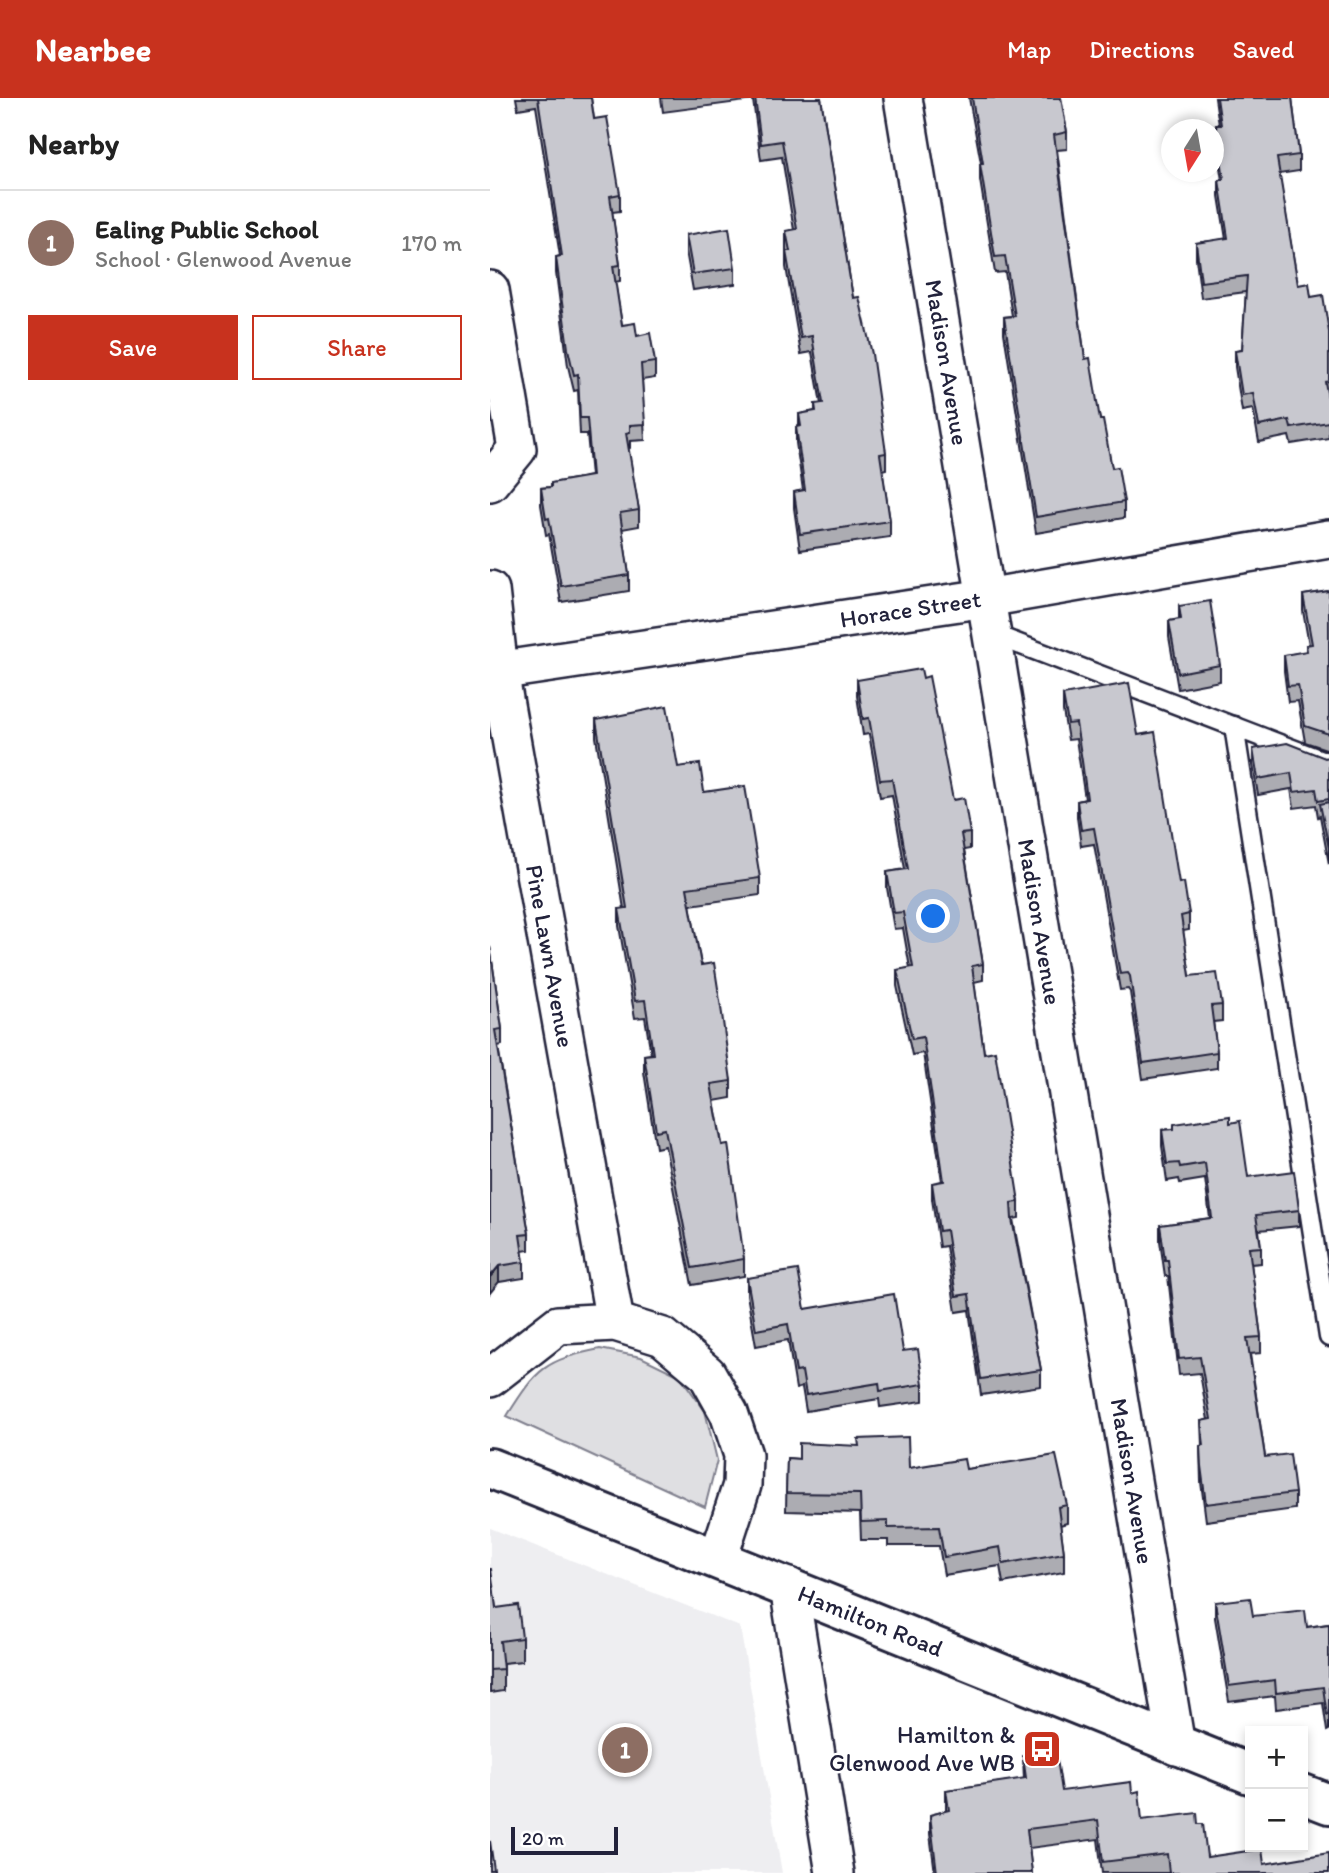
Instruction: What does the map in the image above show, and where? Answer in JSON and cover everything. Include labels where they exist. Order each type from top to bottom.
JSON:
[{"type":"main road","name":"Hamilton Road","points":[[490,1468],[1245,1772]]},
{"type":"main road","points":[[1308,1796],[1329,1804]]},
{"type":"street","name":"Madison Avenue","points":[[904,98],[1176,1746]]},
{"type":"street","points":[[490,290],[517,449],[490,482]]},
{"type":"street","name":"Horace Street","points":[[495,671],[988,616],[1329,539]]},
{"type":"street","name":"Pine Lawn Avenue","points":[[490,590],[495,671],[615,1322]]},
{"type":"street","points":[[490,1378],[558,1325],[615,1322],[663,1337],[707,1374],[729,1413],[743,1455],[741,1485],[718,1559]]},
{"type":"street","points":[[789,1587],[835,1873]]},
{"type":"lane","points":[[988,616],[1234,726],[1329,763]]},
{"type":"lane","points":[[1234,726],[1329,1337]]},
{"type":"shaded area","points":[[600,1349],[641,1357],[680,1376],[705,1411],[717,1460],[705,1507],[507,1416],[526,1387],[544,1369],[566,1357]]},
{"type":"shaded area","points":[[490,1528],[740,1627],[782,1873],[490,1873]]},
{"type":"building","points":[[538,98],[591,98],[594,119],[607,117],[620,194],[610,196],[620,265],[613,266],[622,325],[635,323],[637,336],[650,333],[655,362],[641,364],[645,424],[630,425],[630,432],[626,433],[639,510],[620,513],[629,575],[561,586],[541,488],[551,487],[551,483],[592,476],[587,418],[580,418],[578,374],[574,375],[568,349],[556,257],[562,256]]},
{"type":"building","points":[[755,98],[821,98],[853,298],[859,297],[872,354],[886,453],[880,454],[890,521],[800,534],[794,492],[805,490],[796,427],[801,426],[799,414],[816,411],[815,404],[823,403],[812,336],[801,338],[786,251],[790,251],[786,231],[797,229],[782,141],[761,144]]},
{"type":"building","points":[[972,98],[1061,98],[1067,132],[1054,135],[1085,359],[1090,358],[1100,420],[1103,420],[1112,468],[1118,467],[1124,502],[1036,517],[1004,317],[1015,316],[1005,256],[995,257]]},
{"type":"building","points":[[1217,98],[1292,98],[1299,155],[1277,158],[1298,285],[1309,283],[1311,297],[1323,295],[1329,332],[1329,381],[1325,382],[1329,422],[1291,428],[1289,420],[1259,426],[1253,393],[1242,395],[1235,351],[1242,350],[1247,276],[1201,282],[1196,243],[1228,238],[1219,182],[1224,182],[1224,119],[1220,119]]},
{"type":"building","points":[[729,228],[735,268],[693,274],[686,235]]},
{"type":"building","points":[[1329,591],[1329,734],[1305,726],[1298,685],[1288,686],[1284,655],[1307,651],[1306,645],[1312,644],[1303,595]]},
{"type":"building","points":[[1210,601],[1220,665],[1178,673],[1169,621],[1181,619],[1179,606]]},
{"type":"building","points":[[921,669],[923,678],[929,676],[953,800],[964,798],[970,833],[961,834],[983,964],[972,966],[984,1053],[995,1051],[1019,1202],[1011,1203],[1012,1219],[1041,1370],[981,1379],[969,1294],[956,1296],[946,1230],[939,1231],[932,1183],[944,1181],[923,1037],[912,1039],[897,970],[913,967],[903,912],[894,913],[887,872],[908,869],[892,779],[880,780],[869,718],[863,719],[857,680]]},
{"type":"building","points":[[1129,683],[1138,735],[1155,732],[1179,883],[1184,882],[1189,914],[1181,916],[1190,976],[1217,973],[1222,1005],[1211,1006],[1217,1052],[1143,1063],[1130,976],[1128,973],[1120,974],[1094,828],[1081,830],[1077,801],[1087,799],[1082,761],[1076,723],[1068,724],[1063,695]]},
{"type":"building","points":[[667,706],[678,767],[700,764],[704,792],[745,786],[760,878],[687,888],[701,965],[714,963],[722,1014],[731,1081],[711,1084],[722,1145],[728,1144],[744,1259],[692,1268],[665,1129],[656,1131],[644,1055],[653,1054],[645,1000],[635,1001],[619,909],[627,908],[596,720]]},
{"type":"building","points":[[1287,743],[1325,758],[1329,757],[1329,799],[1318,801],[1316,789],[1294,792],[1291,773],[1258,779],[1253,749]]},
{"type":"building","points":[[1329,802],[1329,848],[1320,804]]},
{"type":"building","points":[[490,947],[502,1029],[495,1030],[529,1234],[520,1235],[524,1262],[499,1266],[490,1277]]},
{"type":"building","points":[[1230,1116],[1230,1123],[1240,1121],[1248,1177],[1294,1171],[1299,1210],[1256,1215],[1261,1247],[1249,1248],[1261,1337],[1247,1338],[1265,1457],[1290,1454],[1295,1493],[1206,1504],[1201,1466],[1200,1446],[1204,1445],[1201,1421],[1211,1419],[1200,1357],[1179,1359],[1168,1260],[1165,1260],[1160,1225],[1212,1218],[1205,1163],[1180,1167],[1179,1163],[1167,1164],[1162,1130],[1174,1129],[1174,1124]]},
{"type":"building","points":[[798,1270],[805,1309],[894,1294],[903,1351],[918,1349],[923,1384],[880,1391],[879,1383],[806,1395],[802,1371],[796,1372],[788,1324],[756,1330],[747,1278]]},
{"type":"building","points":[[908,1437],[909,1468],[964,1459],[966,1469],[1056,1455],[1067,1505],[1058,1507],[1064,1553],[1003,1564],[1000,1547],[944,1557],[939,1527],[888,1528],[888,1521],[861,1522],[860,1494],[786,1493],[787,1458],[799,1459],[799,1443],[859,1446],[858,1439]]},
{"type":"building","points":[[490,1569],[496,1608],[518,1605],[522,1638],[500,1641],[503,1669],[490,1670]]},
{"type":"building","points":[[1250,1598],[1253,1616],[1305,1610],[1307,1627],[1329,1624],[1329,1714],[1327,1715],[1323,1687],[1276,1693],[1275,1680],[1229,1686],[1215,1602]]},
{"type":"building","points":[[1056,1753],[1062,1791],[1131,1782],[1132,1793],[1139,1791],[1142,1820],[1197,1813],[1198,1824],[1203,1824],[1207,1857],[1262,1852],[1264,1864],[1329,1853],[1329,1873],[1169,1873],[1167,1854],[1103,1862],[1098,1820],[1027,1829],[1032,1873],[937,1873],[930,1815],[949,1810],[946,1790],[1026,1778],[1023,1757]]},
{"type":"building","points":[[490,1841],[494,1870],[490,1870]]},
{"type":"place","name":"Hamilton & Glenwood Ave WB","points":[[1042,1749]]},
{"type":"place","name":"Ealing Public School","points":[[625,1750]]}]
